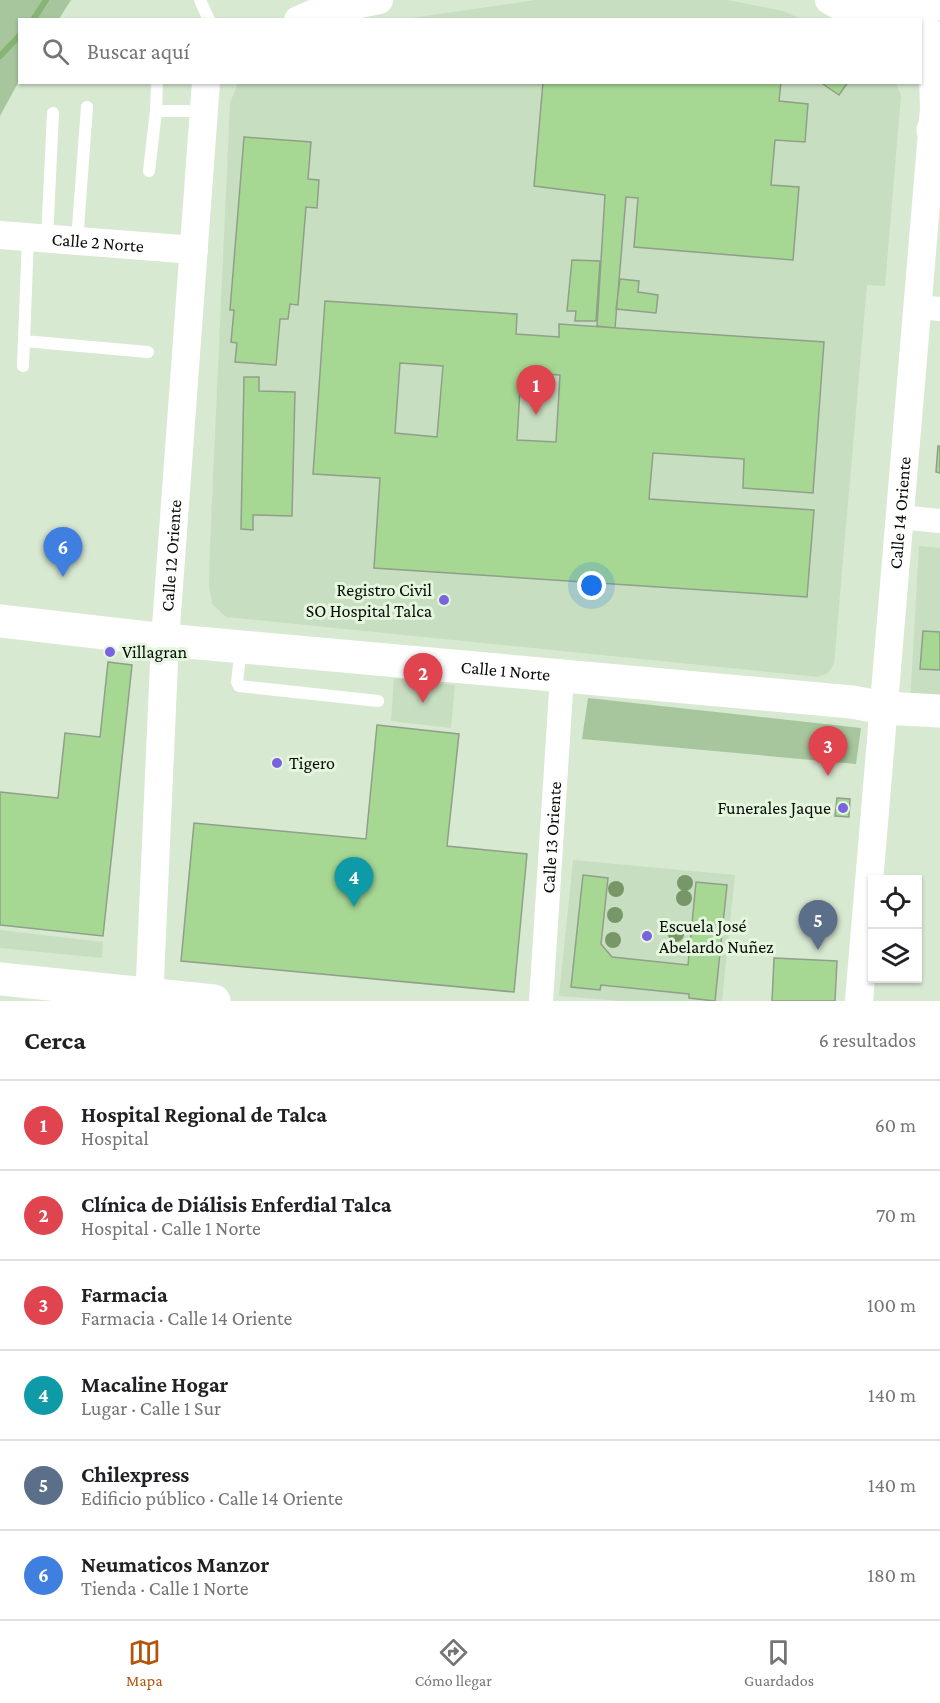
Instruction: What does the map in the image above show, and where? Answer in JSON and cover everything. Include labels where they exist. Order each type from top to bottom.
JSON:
[{"type":"main road","points":[[869,0],[902,18]]},
{"type":"main road","points":[[934,0],[940,4]]},
{"type":"main road","name":"Calle 1 Norte","points":[[0,621],[165,640],[840,701],[884,708],[940,711]]},
{"type":"main road","points":[[0,980],[149,998],[214,1001]]},
{"type":"street","points":[[303,18],[379,0]]},
{"type":"street","points":[[829,0],[860,18]]},
{"type":"street","name":"Calle 14 Oriente","points":[[908,0],[916,18]]},
{"type":"street","name":"Calle 14 Oriente","points":[[859,1001],[900,517],[929,308],[936,118],[932,62],[922,31]]},
{"type":"street","points":[[922,78],[936,118]]},
{"type":"street","points":[[204,111],[206,84]]},
{"type":"street","name":"Calle 12 Oriente","points":[[149,998],[165,640],[204,111]]},
{"type":"street","name":"Calle 2 Norte","points":[[25,237],[194,250]]},
{"type":"street","points":[[900,517],[940,521]]},
{"type":"street","name":"Calle 13 Oriente","points":[[541,1001],[562,676]]},
{"type":"lane","points":[[200,0],[208,18]]},
{"type":"lane","points":[[149,171],[157,84]]},
{"type":"lane","points":[[77,241],[87,107]]},
{"type":"lane","points":[[156,111],[204,111]]},
{"type":"lane","points":[[24,366],[25,237],[53,113]]},
{"type":"lane","points":[[24,341],[148,352]]},
{"type":"lane","points":[[241,647],[237,682],[239,686],[378,701]]},
{"type":"shaded area","points":[[0,0],[71,0],[60,18],[18,18],[18,83],[0,116]]},
{"type":"shaded area","points":[[535,0],[728,0],[783,11],[799,18],[412,18]]},
{"type":"shaded area","points":[[238,84],[896,84],[901,95],[885,286],[867,285],[834,664],[828,673],[818,677],[226,617],[212,604],[209,586],[210,544],[230,103]]},
{"type":"shaded area","points":[[919,546],[940,548],[940,705],[910,702]]},
{"type":"shaded area","points":[[394,678],[455,685],[451,728],[391,721]]},
{"type":"shaded area","points":[[588,698],[861,728],[856,764],[582,739]]},
{"type":"shaded area","name":"Escuela José Abelardo Nuñez","points":[[573,860],[735,875],[722,1001],[620,1001],[559,996]]},
{"type":"shaded area","points":[[0,930],[103,942],[102,958],[0,948]]},
{"type":"building","points":[[543,84],[781,84],[779,101],[808,104],[805,142],[775,140],[771,185],[799,187],[793,260],[634,247],[638,198],[626,197],[615,328],[597,326],[605,195],[534,186]]},
{"type":"building","points":[[823,84],[847,84],[839,95]]},
{"type":"building","points":[[244,137],[311,142],[308,179],[319,180],[317,208],[306,207],[298,305],[290,304],[288,319],[280,319],[276,365],[235,362],[237,343],[231,342],[234,310],[230,310]]},
{"type":"building","points":[[572,260],[600,261],[596,321],[575,321],[576,311],[567,311]]},
{"type":"building","points":[[620,279],[639,281],[638,292],[658,295],[656,313],[616,309]]},
{"type":"building","points":[[325,301],[517,314],[516,334],[559,337],[559,324],[824,342],[813,493],[743,488],[744,459],[653,453],[649,499],[814,510],[807,597],[374,568],[380,478],[313,474]],"holes":[[[400,363],[443,366],[437,437],[395,433]],[[521,373],[560,375],[556,442],[517,440]]]},
{"type":"building","points":[[244,377],[259,377],[259,391],[295,392],[292,516],[253,515],[253,530],[241,529]]},
{"type":"building","points":[[938,446],[940,446],[940,473],[936,472]]},
{"type":"building","points":[[923,631],[940,632],[940,670],[920,669]]},
{"type":"building","points":[[108,662],[132,665],[103,936],[0,925],[0,792],[58,798],[65,733],[100,737]]},
{"type":"building","points":[[377,725],[459,734],[447,846],[527,854],[514,992],[181,961],[194,823],[366,839]]},
{"type":"building","name":"Funerales Jaque","points":[[837,798],[850,799],[849,817],[835,816]]},
{"type":"building","points":[[583,875],[608,878],[601,944],[612,957],[688,965],[696,882],[727,885],[715,1001],[689,998],[689,994],[601,985],[600,990],[571,987]]},
{"type":"building","points":[[774,958],[837,961],[835,1001],[772,1001]]},
{"type":"waterway","points":[[34,18],[46,0]]},
{"type":"waterway","points":[[0,56],[18,37]]},
{"type":"place","name":"Hospital Regional de Talca","points":[[536,415]]},
{"type":"place","name":"Neumaticos Manzor","points":[[63,577]]},
{"type":"place","name":"Registro Civil SO Hospital Talca","points":[[444,600]]},
{"type":"place","name":"Villagran","points":[[110,652]]},
{"type":"place","name":"Clínica de Diálisis Enferdial Talca","points":[[423,703]]},
{"type":"place","name":"Tigero","points":[[277,763]]},
{"type":"place","name":"Farmacia","points":[[828,776]]},
{"type":"place","name":"Funerales Jaque","points":[[843,808]]},
{"type":"place","name":"Macaline Hogar","points":[[354,907]]},
{"type":"place","name":"Escuela José Abelardo Nuñez","points":[[647,936]]},
{"type":"place","name":"Chilexpress","points":[[818,950]]}]
